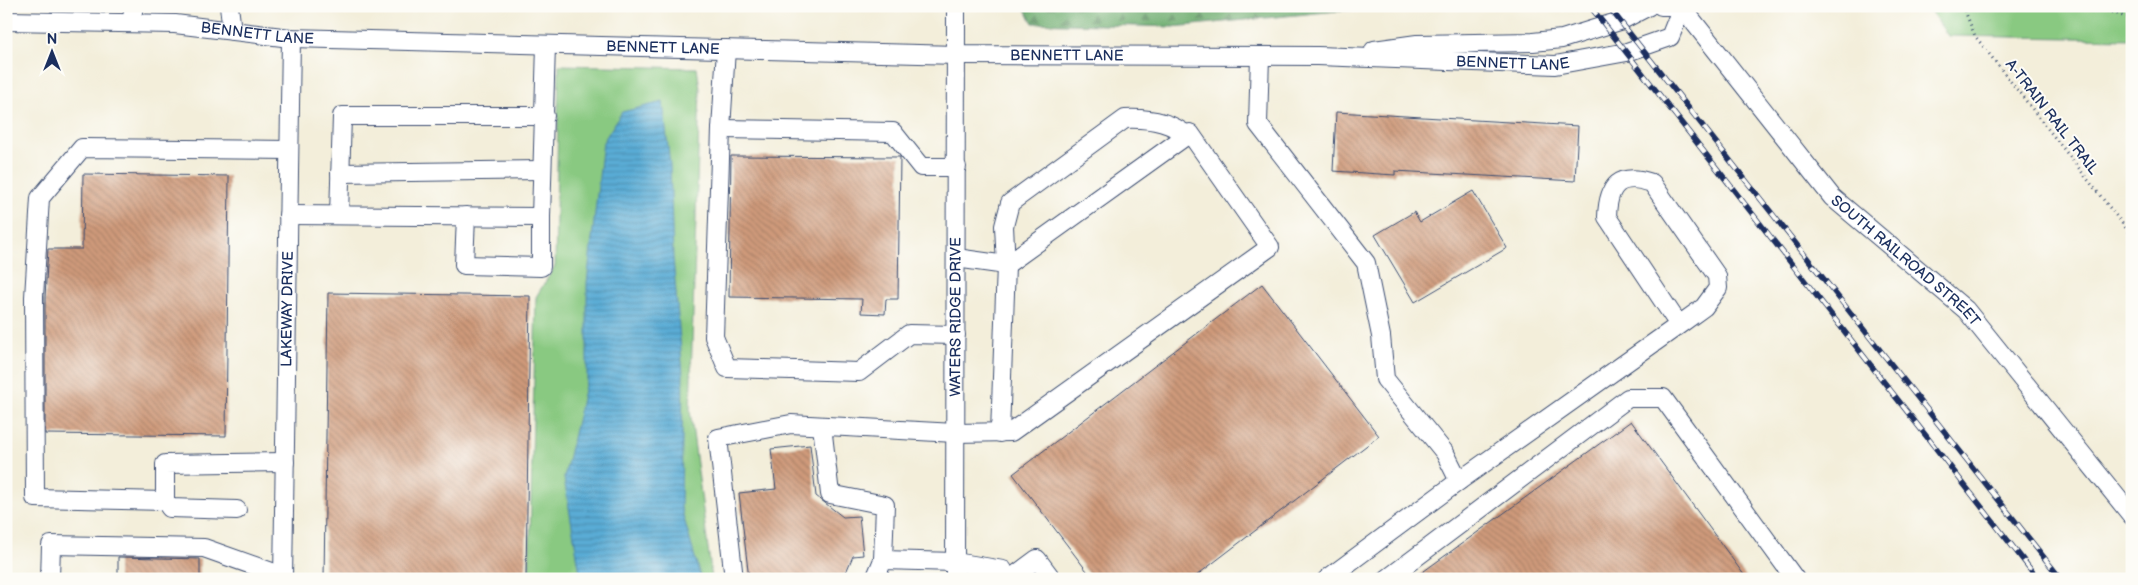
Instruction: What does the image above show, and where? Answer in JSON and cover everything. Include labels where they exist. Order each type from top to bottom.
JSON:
[{"type":"street","points":[[229,6],[232,31]]},
{"type":"street","name":"WATERS RIDGE DRIVE","points":[[955,570],[956,6]]},
{"type":"street","name":"BENNETT LANE","points":[[1318,56],[1417,44],[1532,42],[1562,39],[1620,21],[1649,6]]},
{"type":"street","points":[[1661,6],[1682,7]]},
{"type":"street","name":"BENNETT LANE","points":[[6,21],[28,14],[132,15],[175,24],[291,38],[957,55],[1318,56],[1555,65],[1626,52],[1670,37],[1682,7]]},
{"type":"street","name":"SOUTH RAILROAD STREET","points":[[1682,7],[1832,197],[1966,310],[2132,516]]},
{"type":"street","name":"LAKEWAY DRIVE","points":[[283,577],[291,38]]},
{"type":"street","points":[[466,216],[464,265],[541,267],[546,45]]},
{"type":"street","points":[[726,49],[720,129],[714,337],[727,368],[859,372],[909,334],[956,335]]},
{"type":"street","points":[[1260,56],[1258,124],[1366,264],[1381,336],[1385,379],[1445,453],[1459,481]]},
{"type":"street","points":[[339,215],[342,116],[545,116]]},
{"type":"street","points":[[1000,433],[1006,265],[1004,226],[1010,203],[1124,119],[1141,118],[1174,126],[1186,135]]},
{"type":"street","points":[[720,129],[894,132],[921,167],[957,167]]},
{"type":"street","points":[[734,579],[718,438],[791,424],[955,433],[1011,432],[1270,247],[1190,132],[1006,265],[956,258]]},
{"type":"street","points":[[165,501],[35,498],[34,296],[40,198],[82,148],[289,150]]},
{"type":"street","points":[[340,173],[542,170]]},
{"type":"street","points":[[1327,579],[1459,481],[1680,325],[1704,307],[1718,288],[1717,276],[1652,183],[1637,178],[1621,181],[1610,192],[1607,217],[1680,325]]},
{"type":"street","points":[[288,215],[542,217]]},
{"type":"street","points":[[1387,579],[1628,398],[1663,398],[1795,579]]},
{"type":"street","points":[[822,426],[830,494],[885,505],[883,560],[875,579]]},
{"type":"street","points":[[237,510],[170,508],[165,501],[165,464],[285,462]]},
{"type":"street","points":[[50,579],[51,545],[204,548],[283,577]]},
{"type":"street","points":[[1010,579],[1037,559],[1052,579]]},
{"type":"street","points":[[883,560],[955,570],[1003,570],[1004,579]]},
{"type":"path","name":"A-TRAIN RAIL TRAIL","points":[[1967,6],[1965,11],[1975,36],[2132,236]]},
{"type":"path","points":[[2094,6],[2126,17],[2132,17]]},
{"type":"green space","points":[[1023,6],[1389,6],[1173,27],[1033,23]]},
{"type":"green space","points":[[1927,6],[2132,6],[2132,39],[1948,36]]},
{"type":"green space","points":[[559,65],[697,68],[700,89],[690,410],[712,579],[529,579],[536,297],[555,266]]},
{"type":"water","points":[[663,102],[670,165],[673,258],[683,374],[681,508],[701,579],[581,579],[564,478],[587,377],[587,283],[603,142],[622,112]]},
{"type":"building","points":[[1336,112],[1578,126],[1575,181],[1395,171],[1395,175],[1333,171]]},
{"type":"building","points":[[731,156],[900,157],[898,299],[886,299],[885,314],[861,313],[862,299],[729,297]]},
{"type":"building","points":[[83,174],[229,176],[226,436],[45,434],[45,297],[48,249],[82,249]]},
{"type":"building","points":[[1473,191],[1507,248],[1415,302],[1375,235],[1414,212],[1420,222]]},
{"type":"building","points":[[1262,284],[1379,436],[1192,579],[1093,579],[1013,474]]},
{"type":"building","points":[[328,293],[530,296],[526,579],[324,579]]},
{"type":"building","points":[[1631,421],[1747,579],[1413,579]]},
{"type":"building","points":[[810,445],[816,496],[843,517],[859,516],[863,555],[853,556],[843,579],[749,579],[739,493],[776,489],[771,449]]},
{"type":"building","points":[[118,557],[200,559],[200,579],[118,579]]},
{"type":"railway","points":[[1590,6],[2038,579]]},
{"type":"railway","points":[[1608,6],[2061,579]]}]
